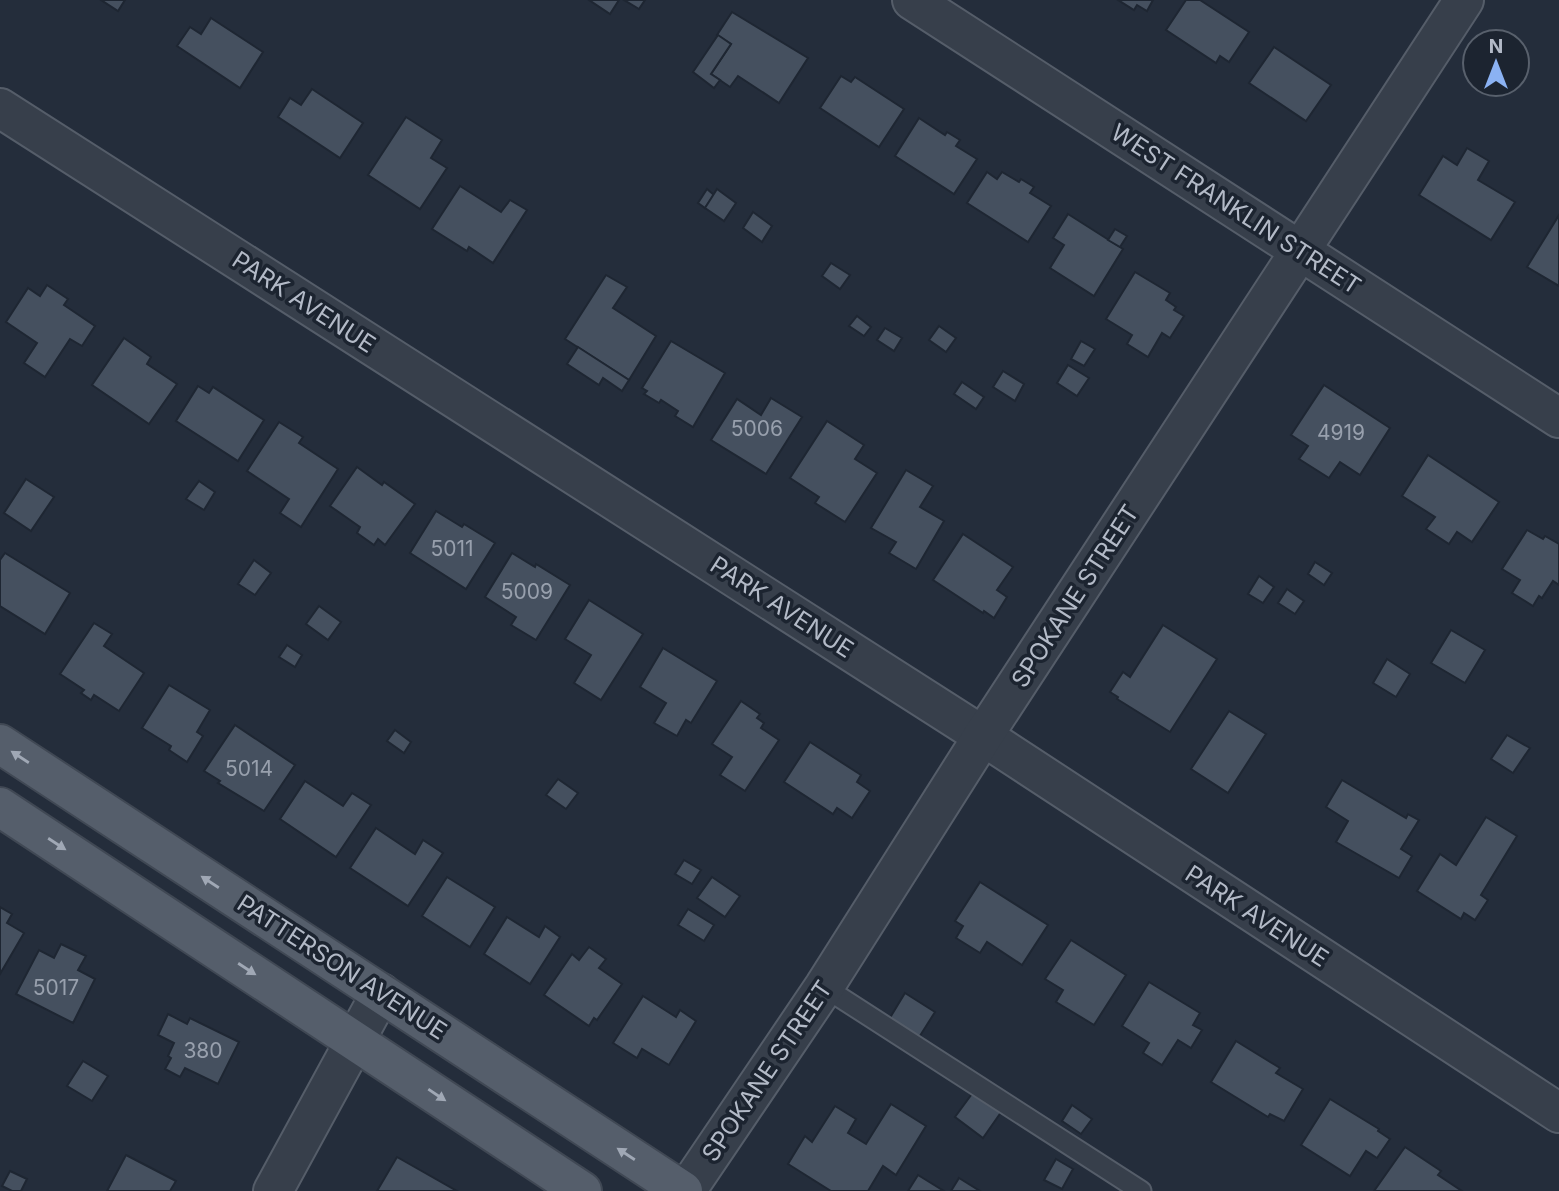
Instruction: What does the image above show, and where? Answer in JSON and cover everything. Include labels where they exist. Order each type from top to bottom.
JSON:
[{"type":"main road","name":"PATTERSON AVENUE","points":[[0,744],[685,1191]]},
{"type":"main road","points":[[0,807],[582,1191]]},
{"type":"street","name":"WEST FRANKLIN STREET","points":[[912,0],[1559,418]]},
{"type":"street","name":"SPOKANE STREET","points":[[685,1191],[824,987],[983,736],[1464,0]]},
{"type":"street","name":"PARK AVENUE","points":[[0,108],[983,736],[1559,1113]]},
{"type":"street","points":[[273,1191],[381,993]]},
{"type":"lane","points":[[824,987],[1141,1191]]},
{"type":"building","points":[[101,0],[125,0],[118,11]]},
{"type":"building","points":[[589,0],[619,0],[610,14]]},
{"type":"building","points":[[624,0],[645,0],[639,9]]},
{"type":"building","points":[[1118,0],[1153,0],[1147,11],[1137,5],[1134,10]]},
{"type":"building","points":[[1186,0],[1200,0],[1249,32],[1229,62],[1220,56],[1216,63],[1166,30]]},
{"type":"building","points":[[732,12],[808,58],[779,103],[738,76],[730,87],[711,74],[731,44],[717,35]]},
{"type":"building","points":[[211,18],[263,52],[240,88],[177,46],[190,27],[201,34]]},
{"type":"building","points":[[718,35],[731,44],[711,74],[720,80],[714,88],[693,72]]},
{"type":"building","points":[[1274,47],[1331,85],[1306,121],[1249,83]]},
{"type":"building","points":[[841,76],[851,82],[855,77],[904,109],[879,147],[820,108]]},
{"type":"building","points":[[312,89],[363,123],[340,158],[278,117],[290,98],[301,105]]},
{"type":"building","points":[[406,117],[442,140],[431,158],[447,168],[420,209],[368,175]]},
{"type":"building","points":[[919,118],[945,135],[947,132],[960,140],[956,146],[977,159],[954,194],[895,156]]},
{"type":"building","points":[[1467,148],[1489,161],[1478,180],[1515,202],[1491,240],[1419,195],[1443,156],[1457,165]]},
{"type":"building","points":[[987,172],[997,179],[1002,172],[1019,182],[1021,179],[1034,187],[1030,193],[1051,206],[1028,242],[967,203]]},
{"type":"building","points":[[460,186],[501,212],[510,200],[527,210],[493,263],[469,247],[467,251],[432,229]]},
{"type":"building","points":[[707,189],[714,195],[705,208],[698,203]]},
{"type":"building","points":[[717,189],[736,203],[724,221],[705,208]]},
{"type":"building","points":[[753,212],[772,226],[762,242],[743,228]]},
{"type":"building","points":[[1068,214],[1123,249],[1094,296],[1050,268],[1064,245],[1053,238]]},
{"type":"building","points":[[1559,215],[1559,286],[1527,267]]},
{"type":"building","points":[[1115,229],[1127,236],[1120,247],[1108,240]]},
{"type":"building","points":[[831,263],[850,275],[840,289],[822,276]]},
{"type":"building","points":[[1135,272],[1170,293],[1166,300],[1176,307],[1174,310],[1184,316],[1170,338],[1162,333],[1148,357],[1127,344],[1132,335],[1106,319]]},
{"type":"building","points":[[606,275],[627,287],[613,308],[656,336],[629,380],[565,339]]},
{"type":"building","points":[[47,285],[68,299],[64,305],[95,326],[82,346],[70,339],[45,377],[24,363],[37,343],[6,322],[28,288],[40,296]]},
{"type":"building","points":[[857,316],[871,327],[864,336],[849,326]]},
{"type":"building","points":[[939,326],[956,338],[946,352],[929,340]]},
{"type":"building","points":[[885,328],[902,338],[894,351],[877,340]]},
{"type":"building","points":[[124,338],[151,357],[147,364],[177,384],[149,424],[92,385]]},
{"type":"building","points":[[671,341],[725,373],[693,427],[675,416],[678,411],[661,400],[659,403],[644,394],[647,391],[642,388]]},
{"type":"building","points":[[1081,341],[1095,349],[1084,366],[1071,359]]},
{"type":"building","points":[[578,347],[629,380],[622,391],[603,378],[599,385],[567,364]]},
{"type":"building","points":[[1068,365],[1089,378],[1077,396],[1057,383]]},
{"type":"building","points":[[1003,371],[1024,384],[1015,401],[993,387]]},
{"type":"building","points":[[962,382],[984,397],[976,409],[954,394]]},
{"type":"building","points":[[1324,385],[1390,428],[1360,475],[1340,462],[1329,478],[1299,459],[1308,446],[1291,435]]},
{"type":"building","points":[[198,386],[209,393],[213,387],[264,420],[238,461],[176,421]]},
{"type":"building","points":[[771,398],[802,417],[766,474],[711,440],[737,399],[761,415]]},
{"type":"building","points":[[827,421],[864,445],[855,459],[877,473],[845,522],[815,503],[819,497],[790,478]]},
{"type":"building","points":[[279,422],[303,437],[299,443],[338,469],[301,527],[280,513],[289,499],[247,471]]},
{"type":"building","points":[[1428,455],[1499,502],[1472,542],[1457,532],[1449,544],[1426,529],[1435,517],[1402,496]]},
{"type":"building","points":[[357,467],[415,504],[385,545],[378,539],[374,545],[357,533],[360,527],[330,506]]},
{"type":"building","points":[[906,470],[933,486],[920,507],[944,521],[916,569],[889,553],[896,542],[871,528]]},
{"type":"building","points":[[26,479],[54,497],[31,531],[4,513]]},
{"type":"building","points":[[199,481],[215,492],[204,510],[186,499]]},
{"type":"building","points":[[436,511],[495,543],[466,589],[410,553]]},
{"type":"building","points":[[1527,530],[1559,544],[1559,585],[1553,581],[1533,606],[1512,593],[1520,580],[1502,569]]},
{"type":"building","points":[[963,534],[1013,567],[997,590],[1007,597],[994,618],[933,580]]},
{"type":"building","points":[[5,553],[70,593],[45,634],[0,606],[0,560]]},
{"type":"building","points":[[512,553],[570,585],[536,640],[511,625],[516,617],[485,597]]},
{"type":"building","points":[[254,560],[271,573],[255,595],[238,584]]},
{"type":"building","points":[[1315,562],[1332,573],[1324,585],[1308,574]]},
{"type":"building","points":[[1259,576],[1274,587],[1263,603],[1248,594]]},
{"type":"building","points":[[1287,589],[1304,601],[1295,614],[1278,603]]},
{"type":"building","points":[[589,600],[643,634],[601,700],[574,683],[591,655],[565,639]]},
{"type":"building","points":[[319,606],[341,622],[328,640],[306,624]]},
{"type":"building","points":[[94,623],[112,634],[104,646],[144,673],[119,711],[94,695],[91,700],[81,693],[84,690],[60,674]]},
{"type":"building","points":[[1163,625],[1217,659],[1170,732],[1110,692],[1123,672],[1130,677]]},
{"type":"building","points":[[1451,630],[1485,650],[1465,683],[1431,663]]},
{"type":"building","points":[[287,645],[302,655],[295,667],[279,657]]},
{"type":"building","points":[[663,648],[717,681],[691,723],[686,720],[677,736],[654,723],[666,703],[640,687]]},
{"type":"building","points":[[1387,659],[1410,674],[1396,697],[1373,683]]},
{"type":"building","points":[[169,685],[210,710],[197,732],[203,736],[187,762],[169,750],[171,746],[142,728]]},
{"type":"building","points":[[741,701],[760,714],[757,718],[764,723],[761,728],[779,740],[745,791],[720,775],[732,757],[712,744]]},
{"type":"building","points":[[1229,711],[1266,734],[1228,793],[1191,769]]},
{"type":"building","points":[[235,725],[295,765],[264,811],[218,783],[220,781],[204,771]]},
{"type":"building","points":[[395,730],[411,742],[404,753],[387,741]]},
{"type":"building","points":[[1507,735],[1530,748],[1513,773],[1491,759]]},
{"type":"building","points":[[810,742],[861,775],[857,782],[870,791],[852,818],[837,808],[833,814],[784,782]]},
{"type":"building","points":[[558,779],[578,793],[566,809],[546,795]]},
{"type":"building","points":[[1342,780],[1406,818],[1408,814],[1419,820],[1401,849],[1412,856],[1399,878],[1336,842],[1348,821],[1326,807]]},
{"type":"building","points":[[305,781],[343,806],[352,793],[371,805],[336,857],[280,819]]},
{"type":"building","points":[[1486,817],[1517,836],[1481,895],[1488,900],[1475,920],[1464,913],[1461,919],[1417,891],[1440,854],[1456,865]]},
{"type":"building","points":[[376,828],[415,854],[423,840],[443,853],[408,906],[350,868]]},
{"type":"building","points":[[684,860],[701,870],[692,884],[675,874]]},
{"type":"building","points":[[447,877],[495,907],[470,947],[422,916]]},
{"type":"building","points":[[712,877],[740,896],[725,917],[697,898]]},
{"type":"building","points":[[980,882],[1048,925],[1022,965],[987,942],[980,953],[956,938],[963,926],[955,921]]},
{"type":"building","points":[[0,907],[12,914],[7,923],[24,933],[0,974]]},
{"type":"building","points":[[688,909],[714,925],[704,941],[678,925]]},
{"type":"building","points":[[507,917],[539,937],[545,926],[560,937],[530,984],[484,954]]},
{"type":"building","points":[[1071,940],[1126,975],[1094,1025],[1056,1002],[1063,990],[1045,979]]},
{"type":"building","points":[[61,944],[86,956],[78,970],[95,979],[73,1023],[16,994],[39,950],[54,958]]},
{"type":"building","points":[[589,947],[606,959],[599,968],[622,984],[597,1020],[594,1018],[589,1026],[544,995],[572,954],[579,960]]},
{"type":"building","points":[[1149,982],[1200,1013],[1193,1025],[1202,1030],[1191,1048],[1178,1040],[1162,1065],[1143,1053],[1149,1043],[1122,1026]]},
{"type":"building","points":[[905,993],[935,1012],[918,1039],[888,1021]]},
{"type":"building","points":[[643,996],[676,1017],[680,1010],[696,1021],[669,1065],[642,1049],[637,1058],[613,1043]]},
{"type":"building","points":[[168,1014],[187,1024],[190,1018],[239,1042],[218,1084],[185,1068],[180,1077],[165,1069],[174,1043],[158,1035]]},
{"type":"building","points":[[1236,1041],[1280,1068],[1276,1073],[1303,1089],[1284,1121],[1270,1114],[1268,1117],[1211,1082]]},
{"type":"building","points":[[83,1061],[108,1076],[92,1101],[67,1086]]},
{"type":"building","points":[[977,1087],[1004,1108],[983,1138],[955,1117]]},
{"type":"building","points":[[1330,1099],[1379,1129],[1378,1131],[1390,1139],[1377,1158],[1366,1151],[1350,1176],[1301,1145]]},
{"type":"building","points":[[891,1104],[926,1126],[896,1175],[883,1166],[868,1191],[831,1191],[788,1164],[805,1136],[812,1142],[835,1106],[856,1119],[848,1133],[866,1144]]},
{"type":"building","points":[[1072,1105],[1092,1119],[1081,1134],[1062,1121]]},
{"type":"building","points":[[1405,1147],[1441,1171],[1438,1175],[1462,1191],[1374,1191]]},
{"type":"building","points":[[126,1155],[176,1181],[170,1191],[107,1191]]},
{"type":"building","points":[[397,1157],[457,1191],[377,1191]]},
{"type":"building","points":[[1056,1159],[1073,1169],[1062,1189],[1044,1180]]},
{"type":"building","points":[[10,1171],[27,1179],[21,1191],[12,1191],[2,1186]]},
{"type":"building","points":[[918,1175],[944,1191],[908,1191]]},
{"type":"building","points":[[959,1178],[980,1191],[951,1191]]}]
